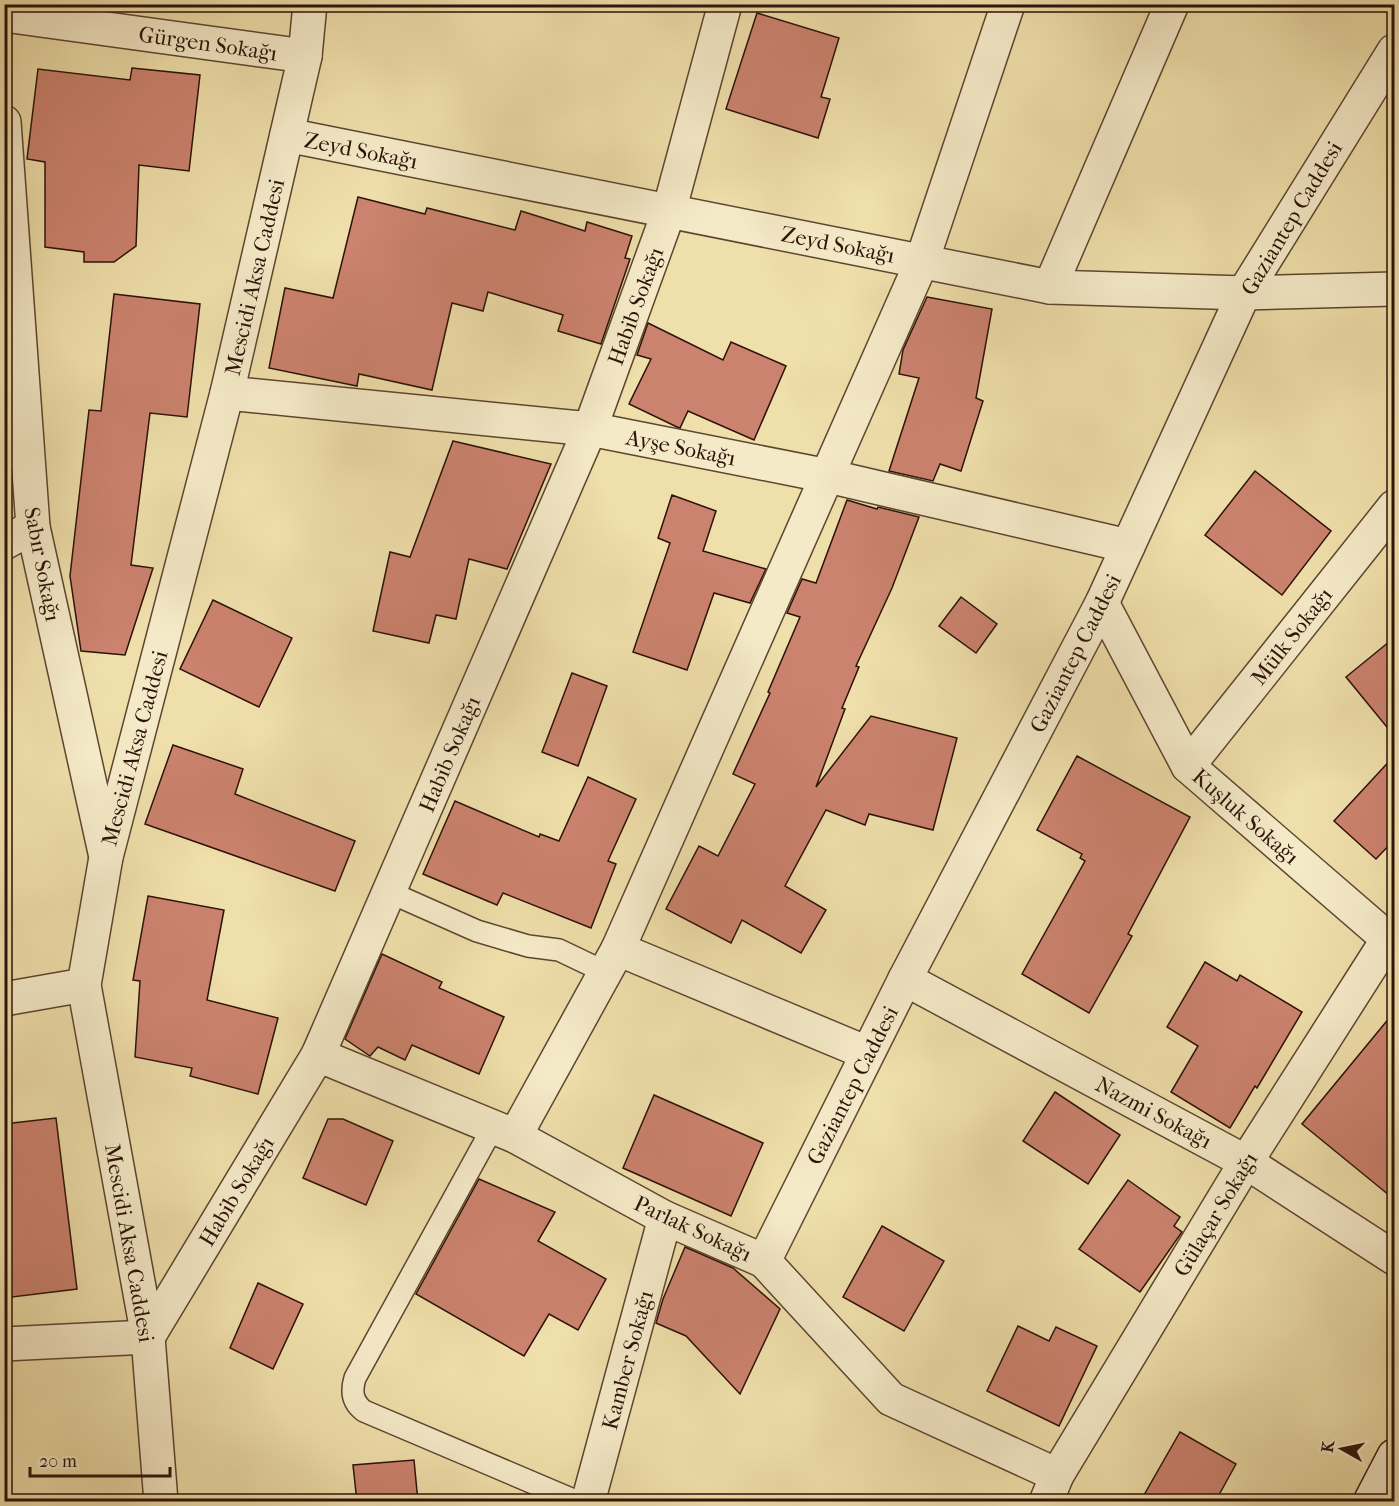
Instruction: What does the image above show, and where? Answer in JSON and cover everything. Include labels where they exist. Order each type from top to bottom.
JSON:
[{"type":"street","name":"Mescidi Aksa Caddesi","points":[[161,1502],[148,1337],[84,985],[106,857],[227,393],[305,56],[310,4]]},
{"type":"street","name":"Habib Sokağı","points":[[148,1337],[318,1055],[590,429],[669,211],[725,4]]},
{"type":"street","points":[[504,1132],[611,961],[828,476],[922,261],[1008,4]]},
{"type":"street","points":[[1050,287],[1172,4]]},
{"type":"street","name":"Gürgen Sokağı","points":[[4,15],[305,56]]},
{"type":"street","name":"Gaziantep Caddesi","points":[[764,1261],[905,979],[1102,603],[1244,293],[1395,51]]},
{"type":"street","name":"Sabır Sokağı","points":[[4,122],[33,527],[106,857]]},
{"type":"street","name":"Zeyd Sokağı","points":[[287,135],[1050,287],[1244,293],[1395,289]]},
{"type":"street","name":"Ayşe Sokağı","points":[[227,393],[590,429],[828,476],[1128,546]]},
{"type":"street","name":"Mülk Sokağı","points":[[1188,766],[1395,507]]},
{"type":"street","points":[[4,543],[33,527]]},
{"type":"street","name":"Kuşluk Sokağı","points":[[1102,603],[1188,766],[1391,936]]},
{"type":"street","name":"Gülaçar Sokağı","points":[[1051,1488],[1246,1162],[1391,936]]},
{"type":"street","points":[[611,961],[867,1053]]},
{"type":"street","name":"Nazmi Sokağı","points":[[905,979],[1246,1162],[1395,1258]]},
{"type":"street","points":[[4,999],[84,985]]},
{"type":"street","name":"Parlak Sokağı","points":[[318,1055],[504,1132],[665,1218],[764,1261],[891,1399],[1051,1488]]},
{"type":"street","name":"Kamber Sokağı","points":[[588,1502],[665,1218]]},
{"type":"street","points":[[4,1344],[148,1337]]},
{"type":"street","points":[[1370,1502],[1395,1456]]},
{"type":"lane","points":[[389,892],[477,931],[528,946],[611,961]]},
{"type":"lane","points":[[504,1132],[356,1378],[352,1389],[354,1401],[364,1411],[578,1502]]},
{"type":"building","points":[[757,13],[839,38],[821,97],[830,99],[818,138],[726,109]]},
{"type":"building","points":[[132,68],[200,75],[189,171],[139,165],[136,246],[114,262],[84,262],[84,252],[45,247],[45,162],[27,159],[38,69],[130,80]]},
{"type":"building","points":[[358,197],[425,214],[427,208],[515,230],[521,211],[585,231],[587,222],[632,236],[625,258],[630,259],[601,344],[558,331],[563,315],[488,292],[483,311],[452,303],[432,390],[359,374],[357,386],[269,368],[285,288],[333,298]]},
{"type":"building","points":[[114,294],[200,304],[187,417],[150,413],[131,565],[153,568],[125,655],[81,651],[70,576],[89,410],[101,411]]},
{"type":"building","points":[[927,297],[992,309],[976,398],[983,401],[961,471],[940,464],[933,481],[889,471],[919,378],[899,374],[903,350]]},
{"type":"building","points":[[648,323],[723,360],[731,342],[786,366],[754,440],[688,411],[680,428],[629,404],[651,359],[637,355]]},
{"type":"building","points":[[453,441],[551,464],[507,569],[469,559],[456,619],[436,615],[429,643],[373,631],[390,552],[410,557]]},
{"type":"building","points":[[1255,471],[1331,531],[1282,595],[1205,535]]},
{"type":"building","points":[[672,495],[716,511],[703,551],[766,569],[750,603],[714,593],[687,670],[633,652],[670,543],[658,538]]},
{"type":"building","points":[[847,500],[877,509],[878,507],[919,517],[892,588],[856,666],[859,667],[842,708],[845,709],[816,787],[871,716],[957,738],[933,830],[869,814],[865,825],[826,810],[785,886],[826,910],[801,953],[742,920],[731,943],[666,909],[699,846],[718,856],[755,784],[733,774],[770,693],[768,692],[800,617],[787,613],[802,579],[816,583]]},
{"type":"building","points":[[961,597],[997,624],[976,653],[939,626]]},
{"type":"building","points":[[213,600],[292,638],[259,707],[180,669]]},
{"type":"building","points":[[1395,637],[1395,737],[1346,677]]},
{"type":"building","points":[[572,673],[607,686],[578,766],[542,752]]},
{"type":"building","points":[[173,745],[243,769],[235,794],[355,841],[335,891],[145,824]]},
{"type":"building","points":[[1395,755],[1395,839],[1376,859],[1334,821]]},
{"type":"building","points":[[1077,756],[1190,817],[1128,934],[1132,936],[1089,1013],[1022,974],[1085,861],[1080,858],[1082,854],[1037,830]]},
{"type":"building","points":[[588,777],[636,799],[608,861],[616,864],[591,928],[503,893],[497,905],[423,874],[455,801],[539,837],[540,834],[559,841]]},
{"type":"building","points":[[148,896],[224,910],[207,1000],[278,1018],[258,1094],[190,1076],[192,1068],[135,1057],[140,981],[133,980]]},
{"type":"building","points":[[382,954],[442,982],[439,988],[504,1017],[479,1074],[412,1045],[405,1060],[378,1047],[370,1056],[345,1039]]},
{"type":"building","points":[[1205,962],[1237,981],[1240,975],[1302,1012],[1257,1088],[1255,1086],[1230,1128],[1171,1092],[1198,1046],[1167,1027]]},
{"type":"building","points":[[1395,1011],[1395,1200],[1302,1124]]},
{"type":"building","points":[[1055,1092],[1120,1135],[1088,1184],[1023,1141]]},
{"type":"building","points":[[654,1095],[763,1143],[731,1216],[623,1168]]},
{"type":"building","points":[[56,1118],[77,1289],[4,1298],[4,1124]]},
{"type":"building","points":[[328,1119],[343,1119],[393,1141],[366,1205],[303,1178]]},
{"type":"building","points":[[479,1179],[555,1212],[538,1241],[606,1279],[578,1330],[549,1314],[524,1356],[416,1294]]},
{"type":"building","points":[[1128,1180],[1180,1217],[1174,1226],[1182,1232],[1140,1292],[1079,1249]]},
{"type":"building","points":[[882,1226],[944,1261],[904,1331],[843,1297]]},
{"type":"building","points":[[685,1247],[733,1268],[780,1309],[740,1394],[686,1336],[656,1323],[663,1299]]},
{"type":"building","points":[[258,1283],[303,1304],[273,1369],[230,1348]]},
{"type":"building","points":[[1018,1326],[1049,1341],[1056,1327],[1097,1346],[1059,1426],[987,1391]]},
{"type":"building","points":[[1180,1432],[1236,1464],[1215,1502],[1140,1502]]},
{"type":"building","points":[[414,1460],[418,1502],[357,1502],[353,1465]]}]
